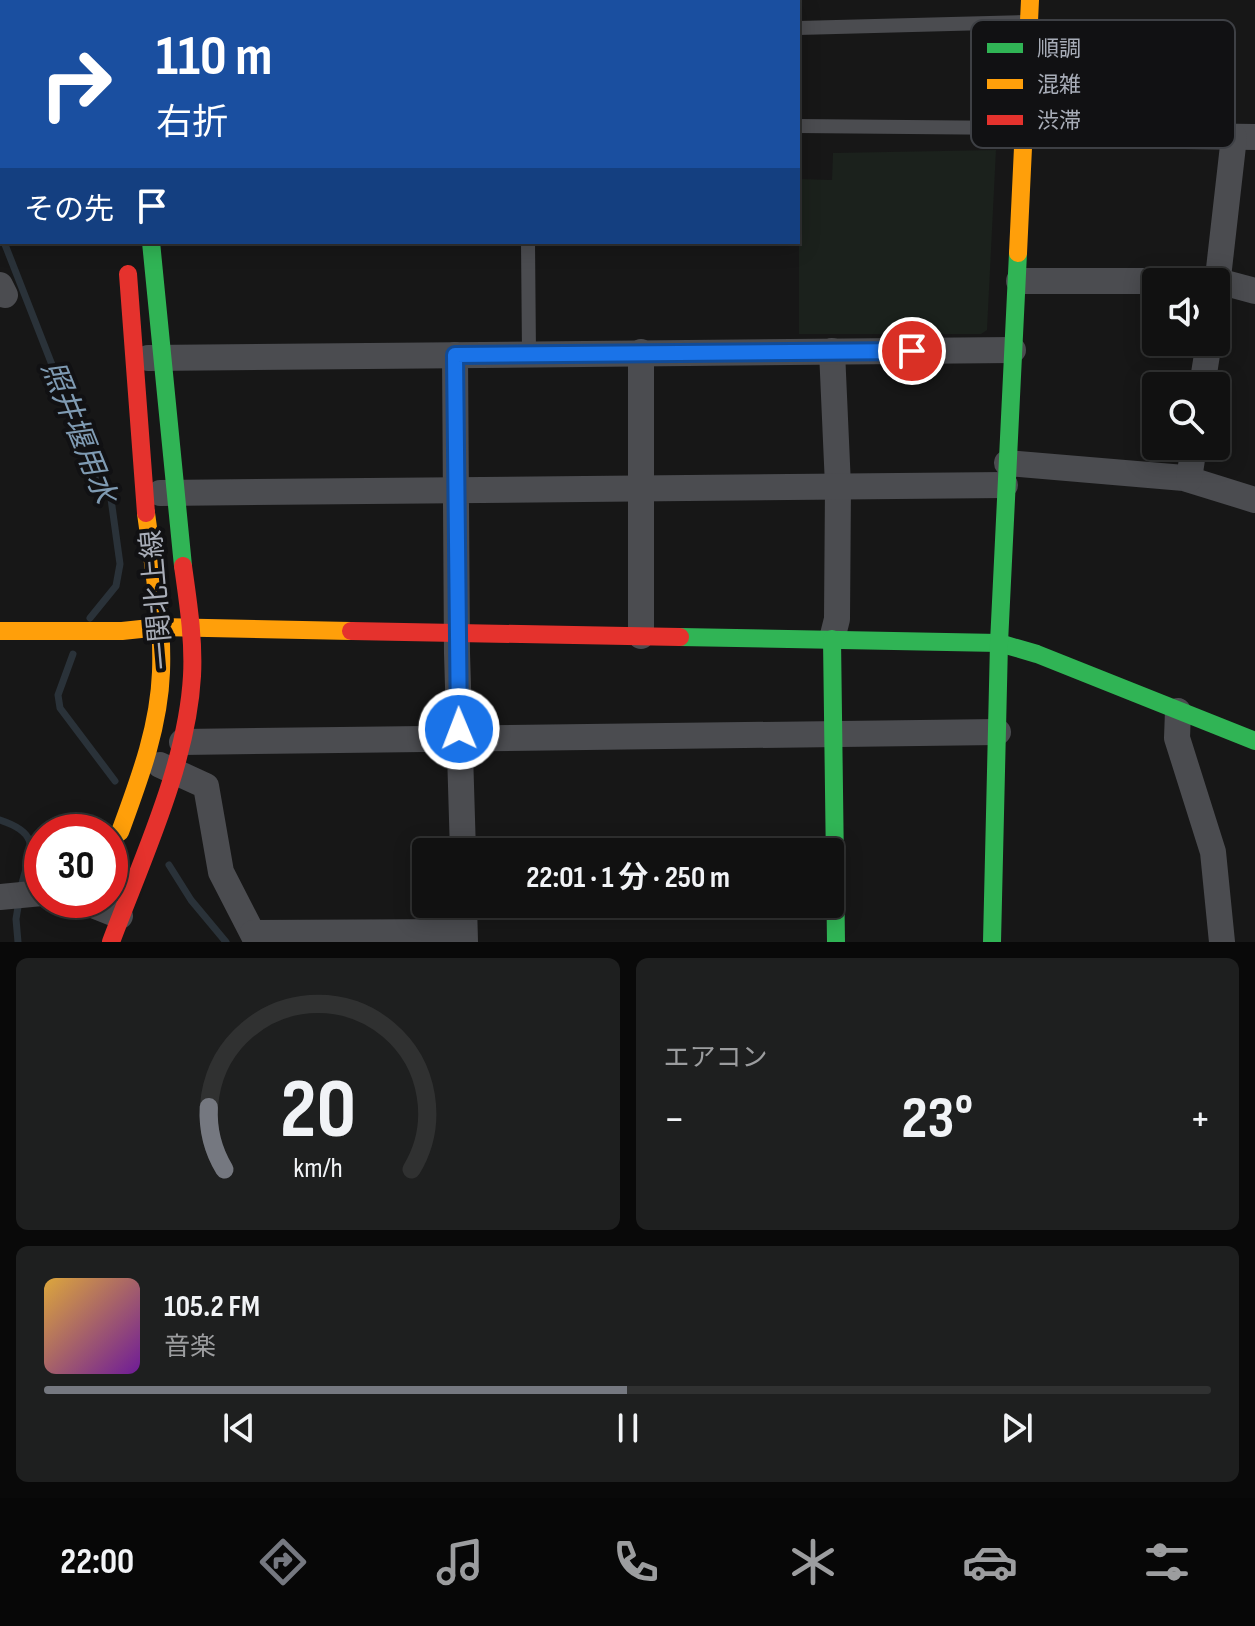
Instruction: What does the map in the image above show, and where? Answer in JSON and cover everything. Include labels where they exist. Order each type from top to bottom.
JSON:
[{"type":"street","points":[[1028,20],[1030,0]]},
{"type":"street","points":[[1221,268],[1244,137]]},
{"type":"street","points":[[992,942],[999,643],[1023,148]]},
{"type":"street","name":"一関北上線","points":[[128,895],[174,771],[192,678],[191,628],[173,492],[151,244]]},
{"type":"street","name":"一関北上線","points":[[127,257],[144,494],[160,627],[161,674],[147,759],[127,814]]},
{"type":"street","points":[[1019,281],[1142,285]]},
{"type":"street","points":[[1230,289],[1255,291]]},
{"type":"street","points":[[133,359],[163,356],[1013,350]]},
{"type":"street","points":[[832,351],[838,486],[837,619],[832,639],[836,942]]},
{"type":"street","points":[[641,352],[641,636]]},
{"type":"street","points":[[455,355],[457,635],[463,838]]},
{"type":"street","points":[[1189,479],[1192,460]]},
{"type":"street","points":[[144,494],[456,488],[838,486],[1006,474],[1189,479],[1255,500]]},
{"type":"street","points":[[0,631],[120,631],[160,627],[999,643],[1037,654],[1255,741]]},
{"type":"street","points":[[1178,711],[1177,738],[1213,852],[1222,942]]},
{"type":"street","points":[[182,742],[998,732]]},
{"type":"street","points":[[147,759],[206,786],[221,872],[255,938],[465,937]]},
{"type":"street","points":[[0,897],[24,895]]},
{"type":"street","name":"一関北上線","points":[[111,942],[119,918]]},
{"type":"lane","points":[[800,28],[971,23]]},
{"type":"lane","points":[[800,126],[971,128]]},
{"type":"lane","points":[[528,244],[529,354]]},
{"type":"shaded area","points":[[996,150],[987,330],[981,334],[799,334],[800,179],[832,180],[833,153]]},
{"type":"waterway","name":"照井堰用水","points":[[5,244],[83,444],[111,499],[120,564],[116,586],[90,618]]},
{"type":"waterway","name":"照井堰用水","points":[[73,654],[58,695],[60,708],[115,781]]},
{"type":"waterway","points":[[0,820],[24,832],[29,839],[30,855],[21,888]]},
{"type":"waterway","name":"照井堰用水","points":[[169,865],[191,900],[226,942]]},
{"type":"waterway","points":[[18,942],[16,919],[19,901]]},
{"type":"traffic: fast","points":[[151,244],[183,566]]},
{"type":"traffic: fast","points":[[992,942],[999,643],[1018,253]]},
{"type":"traffic: fast","points":[[680,637],[999,643],[1037,654],[1255,741]]},
{"type":"traffic: fast","points":[[832,639],[836,942]]},
{"type":"traffic: slow","points":[[1029,20],[1030,0]]},
{"type":"traffic: slow","points":[[1018,253],[1023,148]]},
{"type":"traffic: slow","points":[[126,814],[147,754],[161,672],[157,592],[146,513]]},
{"type":"traffic: slow","points":[[0,631],[122,631],[160,627],[351,631]]},
{"type":"traffic: jam","points":[[128,274],[146,513]]},
{"type":"traffic: jam","points":[[111,942],[161,811],[182,743],[192,676],[190,621],[183,566]]},
{"type":"traffic: jam","points":[[351,631],[680,637]]},
{"type":"route","points":[[459,729],[455,355],[912,351]]}]
